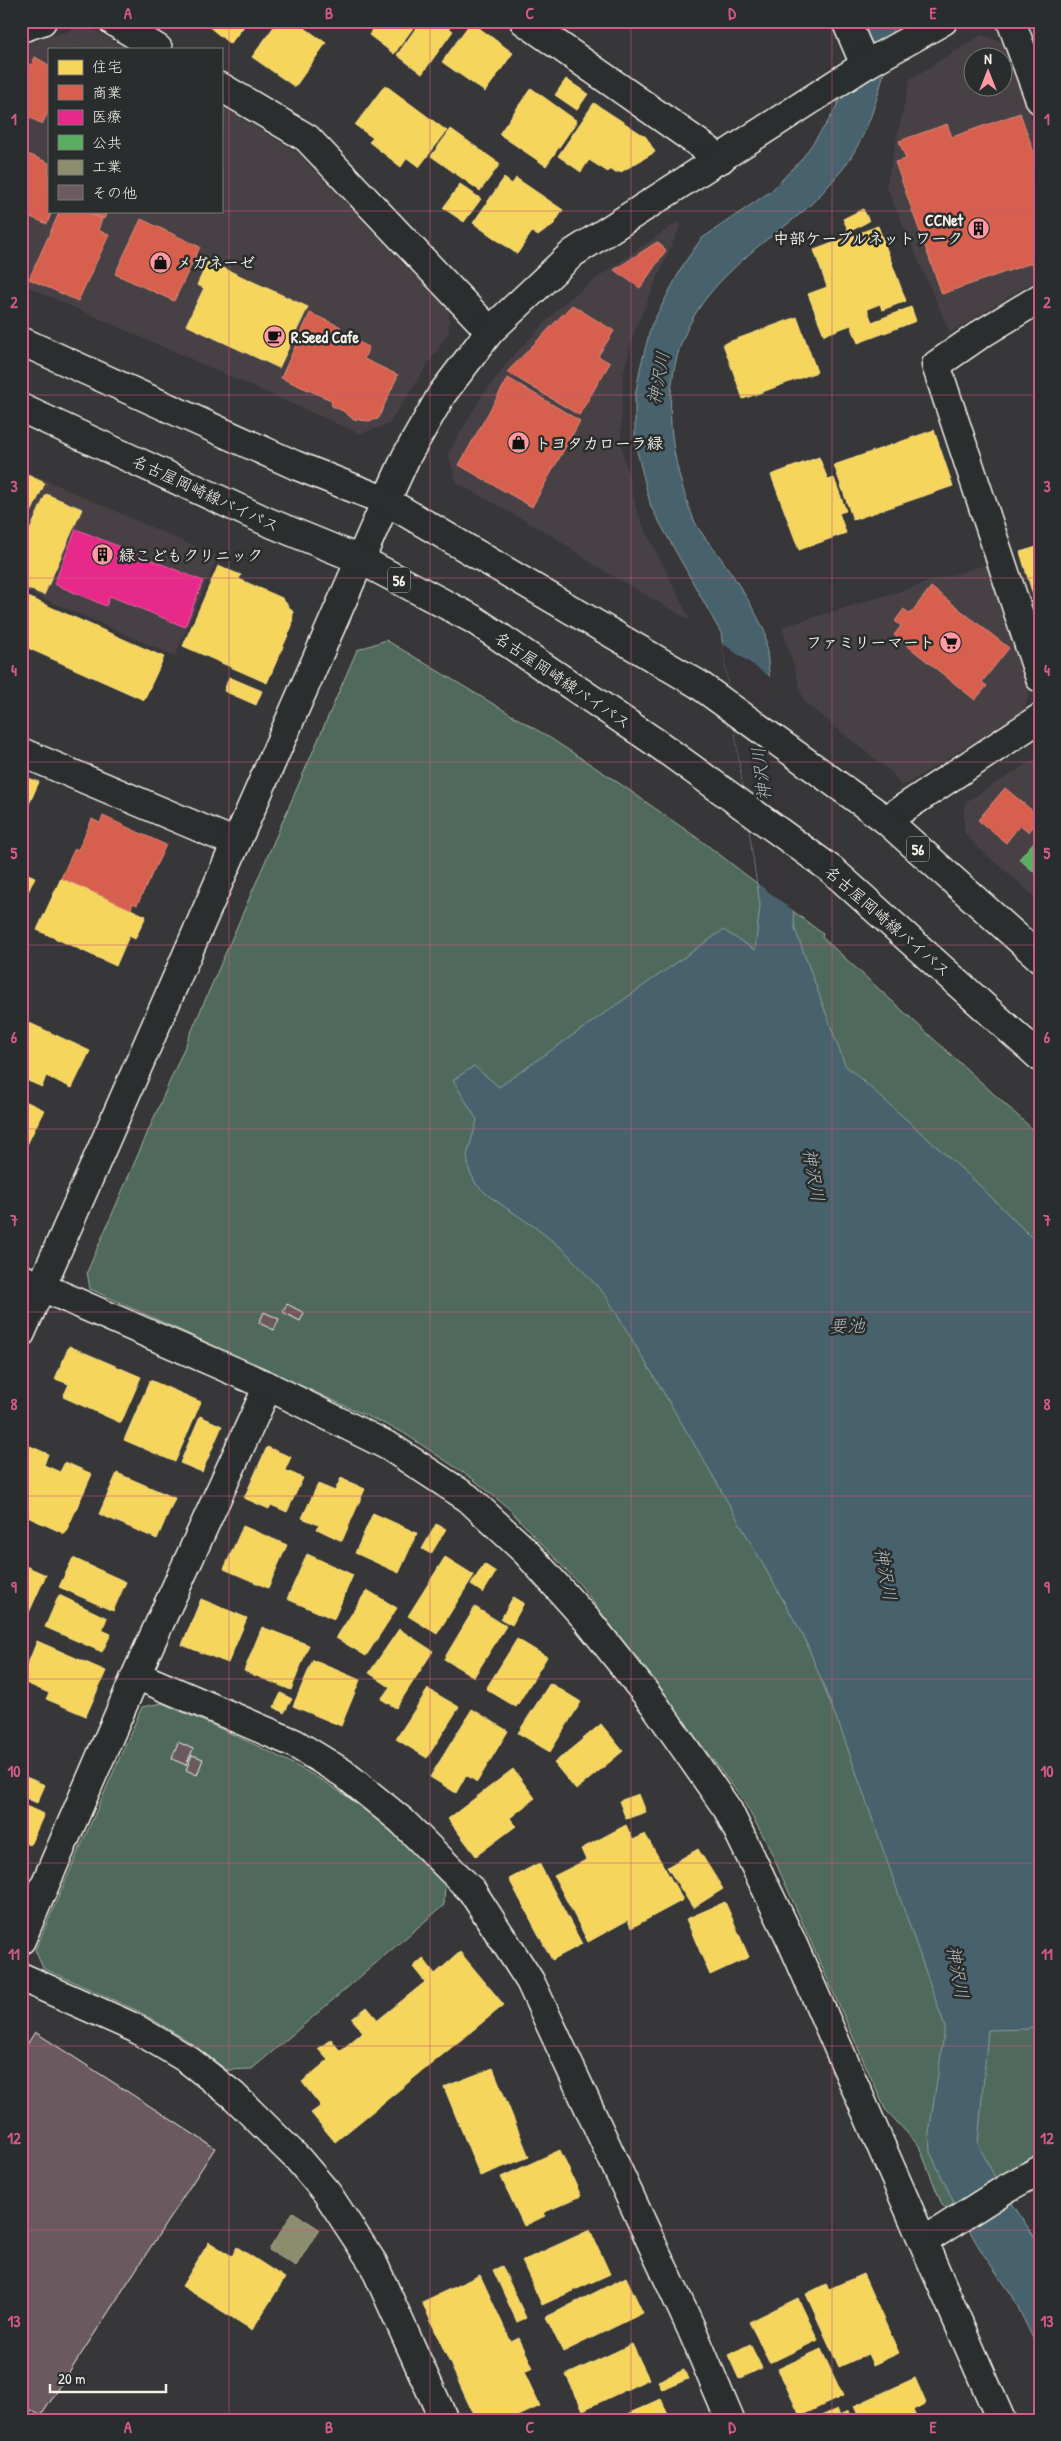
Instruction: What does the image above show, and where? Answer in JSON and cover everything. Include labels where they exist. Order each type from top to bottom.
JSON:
[{"type":"street","points":[[21,28],[42,21]]},
{"type":"street","points":[[113,21],[156,48]]},
{"type":"street","points":[[524,21],[721,159]]},
{"type":"street","points":[[846,21],[865,65]]},
{"type":"street","points":[[21,1333],[31,1283],[236,843],[386,501],[406,458],[442,394],[490,331],[573,253],[865,65],[943,21]]},
{"type":"street","points":[[1011,21],[1040,100]]},
{"type":"street","points":[[222,88],[307,138],[490,331]]},
{"type":"street","points":[[1040,298],[981,334],[936,365],[1040,678]]},
{"type":"street","name":"56","points":[[21,341],[295,465],[386,501],[698,684],[886,820],[1040,958]]},
{"type":"street","name":"名古屋岡崎線バイパス","points":[[21,408],[268,522],[361,560],[473,619],[658,744],[832,870],[1040,1056]]},
{"type":"street","points":[[886,820],[1040,718]]},
{"type":"street","points":[[21,752],[236,843]]},
{"type":"street","points":[[31,1283],[268,1386],[390,1447],[468,1498],[525,1551],[588,1621],[654,1704],[728,1810],[791,1940],[1001,2420]]},
{"type":"street","points":[[21,1940],[136,1675],[268,1386]]},
{"type":"street","points":[[136,1675],[294,1743],[343,1773],[402,1821],[472,1891],[530,1981],[691,2328],[730,2420]]},
{"type":"street","points":[[21,1977],[135,2028],[188,2059],[233,2095],[298,2159],[327,2193],[373,2263],[444,2420]]},
{"type":"street","points":[[924,2241],[1007,2188],[1040,2170]]},
{"type":"shaded area","points":[[78,28],[93,29],[124,48],[48,48],[48,212],[222,212],[222,107],[297,152],[449,311],[449,332],[389,424],[360,434],[21,284],[21,45]]},
{"type":"shaded area","name":"CCNet 中部ケーブルネットワーク","points":[[981,35],[1005,43],[1007,48],[964,48],[964,98],[1014,98],[1014,69],[1040,143],[1040,278],[950,333],[886,186],[910,79]]},
{"type":"shaded area","points":[[682,222],[635,329],[623,375],[621,443],[637,513],[691,621],[599,568],[551,535],[457,483],[448,454],[480,399],[510,359],[564,303],[676,223]]},
{"type":"shaded area","points":[[21,469],[218,557],[175,656],[21,589]]},
{"type":"shaded area","points":[[988,564],[1030,693],[1023,711],[902,787],[892,773],[804,702],[782,627]]},
{"type":"shaded area","points":[[1040,756],[1040,901],[974,844],[964,832],[964,806],[967,801]]},
{"type":"green space","points":[[386,640],[547,736],[616,781],[703,842],[823,934],[822,937],[1040,1136],[1040,2157],[953,2214],[942,2205],[919,2146],[885,2109],[767,1843],[741,1797],[581,1586],[508,1508],[473,1479],[402,1432],[90,1289],[87,1272],[357,650]]},
{"type":"green space","points":[[162,1703],[213,1725],[312,1774],[358,1804],[381,1822],[445,1884],[444,1905],[252,2069],[227,2070],[185,2039],[140,2012],[43,1968],[35,1950],[142,1707]]},
{"type":"water","name":"要池","points":[[859,21],[895,21],[877,98],[863,136],[842,170],[822,193],[806,209],[761,244],[730,272],[707,297],[691,322],[679,349],[673,377],[670,406],[672,435],[684,492],[694,520],[738,584],[765,632],[795,929],[845,1065],[973,1179],[1040,1246],[1040,2026],[1027,2029],[988,2030],[978,2144],[997,2181],[1040,2245],[1040,2353],[1012,2295],[981,2251],[956,2207],[930,2152],[929,2133],[945,2027],[843,1735],[805,1639],[713,1476],[606,1296],[564,1250],[489,1196],[476,1184],[469,1170],[467,1156],[477,1120],[453,1080],[474,1066],[499,1087],[723,930],[755,950],[760,905],[721,633],[651,507],[635,443],[635,397],[651,326],[683,265],[701,239],[771,191],[801,160],[829,120],[839,101]]},
{"type":"pier","points":[[722,643],[773,679],[798,914],[757,883]]},
{"type":"building: 住宅","points":[[202,21],[248,21],[230,44]]},
{"type":"building: 住宅","points":[[278,21],[295,21],[326,43],[295,87],[252,57]]},
{"type":"building: 住宅","points":[[379,21],[418,21],[394,54],[369,35]]},
{"type":"building: 住宅","points":[[421,21],[440,21],[453,31],[422,74],[397,55]]},
{"type":"building: 住宅","points":[[471,22],[513,53],[485,92],[442,62]]},
{"type":"building: 住宅","points":[[566,79],[588,94],[577,110],[555,95]]},
{"type":"building: 住宅","points":[[385,85],[447,131],[419,167],[407,158],[401,167],[369,142],[373,138],[355,125]]},
{"type":"building: 住宅","points":[[531,88],[577,121],[546,166],[499,134]]},
{"type":"building: 住宅","points":[[594,103],[646,137],[655,152],[621,172],[614,172],[610,169],[608,172],[589,160],[581,172],[558,156]]},
{"type":"building: 住宅","points":[[451,129],[500,164],[480,191],[431,156]]},
{"type":"building: 住宅","points":[[504,178],[512,184],[516,178],[563,210],[554,224],[538,236],[532,232],[517,254],[473,223]]},
{"type":"building: 住宅","points":[[460,184],[481,199],[464,222],[443,208]]},
{"type":"building: 住宅","points":[[863,209],[869,221],[849,232],[843,219]]},
{"type":"building: 住宅","points":[[878,226],[906,301],[882,310],[880,304],[867,309],[872,322],[911,307],[916,321],[858,343],[851,325],[824,335],[808,294],[827,287],[814,250]]},
{"type":"building: 住宅","points":[[208,261],[308,307],[279,368],[186,325],[204,288],[197,285]]},
{"type":"building: 住宅","points":[[797,317],[817,372],[743,399],[723,344]]},
{"type":"building: 住宅","points":[[934,430],[953,486],[853,520],[834,465]]},
{"type":"building: 住宅","points":[[819,457],[828,480],[834,478],[846,511],[839,513],[846,533],[799,550],[771,475]]},
{"type":"building: 住宅","points":[[23,473],[45,483],[21,534],[21,477]]},
{"type":"building: 住宅","points":[[46,494],[82,509],[44,595],[21,586],[21,550]]},
{"type":"building: 住宅","points":[[1040,546],[1040,607],[1037,608],[1020,552]]},
{"type":"building: 住宅","points":[[218,566],[241,575],[239,579],[282,598],[293,612],[292,626],[267,683],[183,646]]},
{"type":"building: 住宅","points":[[21,594],[164,657],[144,700],[21,645]]},
{"type":"building: 住宅","points":[[229,677],[262,691],[256,705],[224,691]]},
{"type":"building: 住宅","points":[[26,777],[39,782],[21,822],[21,780],[24,781]]},
{"type":"building: 住宅","points":[[21,871],[35,877],[21,907]]},
{"type":"building: 住宅","points":[[61,878],[146,916],[135,939],[129,936],[116,966],[37,930]]},
{"type":"building: 住宅","points":[[21,1019],[90,1051],[72,1088],[46,1076],[42,1087],[21,1078]]},
{"type":"building: 住宅","points":[[21,1099],[44,1110],[21,1157]]},
{"type":"building: 住宅","points":[[69,1346],[141,1377],[121,1423],[63,1397],[69,1384],[55,1379]]},
{"type":"building: 住宅","points":[[150,1380],[201,1402],[175,1462],[124,1440]]},
{"type":"building: 住宅","points":[[200,1416],[222,1426],[202,1472],[180,1463]]},
{"type":"building: 住宅","points":[[21,1442],[48,1454],[44,1465],[60,1472],[65,1462],[92,1474],[65,1534],[21,1514]]},
{"type":"building: 住宅","points":[[267,1447],[291,1457],[285,1470],[303,1478],[287,1512],[271,1505],[269,1509],[244,1498]]},
{"type":"building: 住宅","points":[[117,1473],[175,1498],[157,1539],[99,1514]]},
{"type":"building: 住宅","points":[[341,1478],[365,1489],[342,1541],[317,1529],[319,1525],[302,1518],[318,1484],[335,1491]]},
{"type":"building: 住宅","points":[[373,1513],[417,1533],[399,1573],[355,1553]]},
{"type":"building: 住宅","points":[[436,1524],[446,1529],[431,1554],[422,1549]]},
{"type":"building: 住宅","points":[[243,1526],[287,1545],[268,1588],[224,1569]]},
{"type":"building: 住宅","points":[[307,1554],[353,1575],[334,1619],[287,1599]]},
{"type":"building: 住宅","points":[[445,1557],[474,1575],[437,1634],[408,1616]]},
{"type":"building: 住宅","points":[[73,1558],[126,1582],[113,1611],[59,1587]]},
{"type":"building: 住宅","points":[[21,1564],[46,1575],[21,1630]]},
{"type":"building: 住宅","points":[[484,1564],[496,1572],[483,1593],[471,1585]]},
{"type":"building: 住宅","points":[[367,1590],[397,1608],[366,1656],[336,1638]]},
{"type":"building: 住宅","points":[[59,1595],[107,1618],[102,1630],[111,1634],[102,1652],[45,1627]]},
{"type":"building: 住宅","points":[[513,1597],[524,1603],[512,1625],[501,1619]]},
{"type":"building: 住宅","points":[[201,1599],[247,1618],[228,1663],[182,1645]]},
{"type":"building: 住宅","points":[[475,1607],[506,1626],[474,1677],[444,1659]]},
{"type":"building: 住宅","points":[[262,1627],[309,1645],[291,1690],[244,1671]]},
{"type":"building: 住宅","points":[[399,1629],[433,1651],[396,1708],[381,1699],[390,1687],[369,1673]]},
{"type":"building: 住宅","points":[[517,1639],[547,1657],[516,1707],[486,1689]]},
{"type":"building: 住宅","points":[[37,1641],[106,1671],[86,1716],[46,1699],[49,1693],[21,1681]]},
{"type":"building: 住宅","points":[[313,1660],[360,1680],[341,1726],[293,1706]]},
{"type":"building: 住宅","points":[[550,1683],[581,1702],[550,1752],[518,1733]]},
{"type":"building: 住宅","points":[[428,1689],[459,1707],[427,1758],[396,1739]]},
{"type":"building: 住宅","points":[[281,1693],[292,1699],[284,1713],[274,1707]]},
{"type":"building: 住宅","points":[[472,1709],[508,1731],[477,1782],[466,1775],[456,1793],[430,1777]]},
{"type":"building: 住宅","points":[[601,1724],[623,1751],[576,1790],[554,1763]]},
{"type":"building: 住宅","points":[[513,1769],[535,1798],[510,1818],[516,1826],[476,1856],[448,1819]]},
{"type":"building: 住宅","points":[[21,1775],[45,1785],[37,1803],[21,1796]]},
{"type":"building: 住宅","points":[[639,1794],[646,1812],[626,1819],[619,1801]]},
{"type":"building: 住宅","points":[[21,1804],[44,1814],[30,1845],[21,1842]]},
{"type":"building: 住宅","points":[[626,1825],[633,1840],[645,1834],[683,1900],[631,1928],[628,1920],[588,1942],[554,1876],[586,1860],[581,1849]]},
{"type":"building: 住宅","points":[[698,1849],[723,1889],[693,1908],[667,1867]]},
{"type":"building: 住宅","points":[[539,1863],[582,1944],[552,1960],[509,1879]]},
{"type":"building: 住宅","points":[[725,1902],[749,1957],[710,1975],[686,1919]]},
{"type":"building: 住宅","points":[[460,1952],[504,2005],[335,2142],[311,2113],[321,2106],[302,2082],[328,2060],[318,2049],[331,2039],[340,2051],[363,2032],[352,2019],[367,2007],[378,2020],[425,1982],[413,1967],[423,1958],[435,1974]]},
{"type":"building: 住宅","points":[[493,2068],[529,2157],[480,2176],[444,2087]]},
{"type":"building: 住宅","points":[[560,2150],[581,2196],[543,2213],[545,2216],[524,2226],[501,2177]]},
{"type":"building: 住宅","points":[[590,2230],[610,2274],[542,2305],[522,2261]]},
{"type":"building: 住宅","points":[[209,2242],[232,2256],[237,2247],[285,2278],[252,2330],[182,2286]]},
{"type":"building: 住宅","points":[[502,2266],[526,2318],[517,2322],[493,2270]]},
{"type":"building: 住宅","points":[[863,2274],[899,2353],[873,2365],[868,2354],[839,2367],[806,2294],[826,2284],[829,2289]]},
{"type":"building: 住宅","points":[[480,2275],[511,2342],[519,2338],[533,2368],[524,2372],[540,2406],[510,2420],[476,2420],[422,2302]]},
{"type":"building: 住宅","points":[[626,2277],[643,2313],[563,2352],[546,2317]]},
{"type":"building: 住宅","points":[[798,2298],[818,2340],[770,2363],[749,2322]]},
{"type":"building: 住宅","points":[[632,2344],[649,2379],[583,2410],[566,2375]]},
{"type":"building: 住宅","points":[[750,2344],[762,2368],[739,2379],[728,2355]]},
{"type":"building: 住宅","points":[[821,2349],[843,2396],[800,2416],[778,2369]]},
{"type":"building: 住宅","points":[[684,2370],[688,2379],[662,2390],[658,2381]]},
{"type":"building: 住宅","points":[[915,2378],[926,2403],[913,2410],[917,2420],[860,2420],[854,2406]]},
{"type":"building: 住宅","points":[[661,2399],[671,2420],[615,2420]]},
{"type":"building: 住宅","points":[[837,2409],[840,2415],[849,2411],[853,2420],[812,2420]]},
{"type":"building: 商業","points":[[35,57],[48,64],[48,113],[42,124],[21,113],[21,61],[31,66]]},
{"type":"building: 商業","name":"CCNet 中部ケーブルネットワーク","points":[[1020,113],[1040,170],[1031,175],[1040,199],[1040,260],[942,294],[895,162],[906,159],[899,141],[947,124],[952,137]]},
{"type":"building: 商業","points":[[21,151],[48,163],[48,212],[52,212],[47,224],[21,213]]},
{"type":"building: 商業","points":[[60,212],[87,212],[102,219],[98,230],[109,235],[78,301],[29,279]]},
{"type":"building: 商業","points":[[90,212],[107,212],[104,219]]},
{"type":"building: 商業","points":[[141,219],[200,247],[174,301],[115,274]]},
{"type":"building: 商業","points":[[657,242],[666,250],[640,288],[614,270]]},
{"type":"building: 商業","points":[[572,305],[614,331],[598,356],[610,363],[579,415],[507,372]]},
{"type":"building: 商業","points":[[310,313],[341,327],[339,333],[369,347],[364,359],[398,375],[378,419],[368,421],[353,419],[343,411],[332,406],[331,400],[281,378]]},
{"type":"building: 商業","name":"トヨタカローラ緑","points":[[508,378],[580,421],[532,507],[459,465]]},
{"type":"building: 商業","name":"ファミリーマート","points":[[931,587],[1009,648],[982,682],[987,686],[975,700],[894,635],[901,626],[895,621],[904,609],[910,614]]},
{"type":"building: 商業","points":[[1005,788],[1040,817],[1029,832],[1020,825],[1006,843],[978,820]]},
{"type":"building: 商業","points":[[103,816],[166,845],[137,905],[133,903],[131,909],[61,878],[75,848],[78,850],[92,819],[100,823]]},
{"type":"building: 医療","name":"緑こどもクリニック","points":[[76,529],[203,581],[185,627],[110,596],[106,606],[54,584]]},
{"type":"building: 公共","points":[[1040,835],[1040,877],[1019,859]]},
{"type":"building: 工業","points":[[293,2212],[319,2229],[296,2266],[269,2250]]},
{"type":"building: その他","points":[[287,1304],[304,1313],[300,1321],[283,1312]]},
{"type":"building: その他","points":[[264,1312],[279,1319],[274,1330],[259,1323]]},
{"type":"building: その他","points":[[178,1742],[193,1749],[186,1765],[172,1759]]},
{"type":"building: その他","points":[[192,1755],[203,1759],[197,1775],[186,1770]]},
{"type":"building: その他","points":[[35,2032],[215,2148],[41,2416],[21,2404],[21,2054]]},
{"type":"place","name":"CCNet 中部ケーブルネットワーク","points":[[979,229]]},
{"type":"place","name":"メガネーゼ","points":[[160,262]]},
{"type":"place","name":"R.Seed Cafe","points":[[275,337]]},
{"type":"place","name":"トヨタカローラ緑","points":[[519,443]]},
{"type":"place","name":"緑こどもクリニック","points":[[103,555]]},
{"type":"place","name":"ファミリーマート","points":[[951,642]]},
{"type":"water label","name":"神沢川","points":[[658,378]]},
{"type":"water label","name":"神沢川","points":[[761,774]]},
{"type":"water label","name":"神沢川","points":[[814,1175]]},
{"type":"water label","name":"神沢川","points":[[886,1574]]},
{"type":"water label","name":"神沢川","points":[[958,1972]]}]
